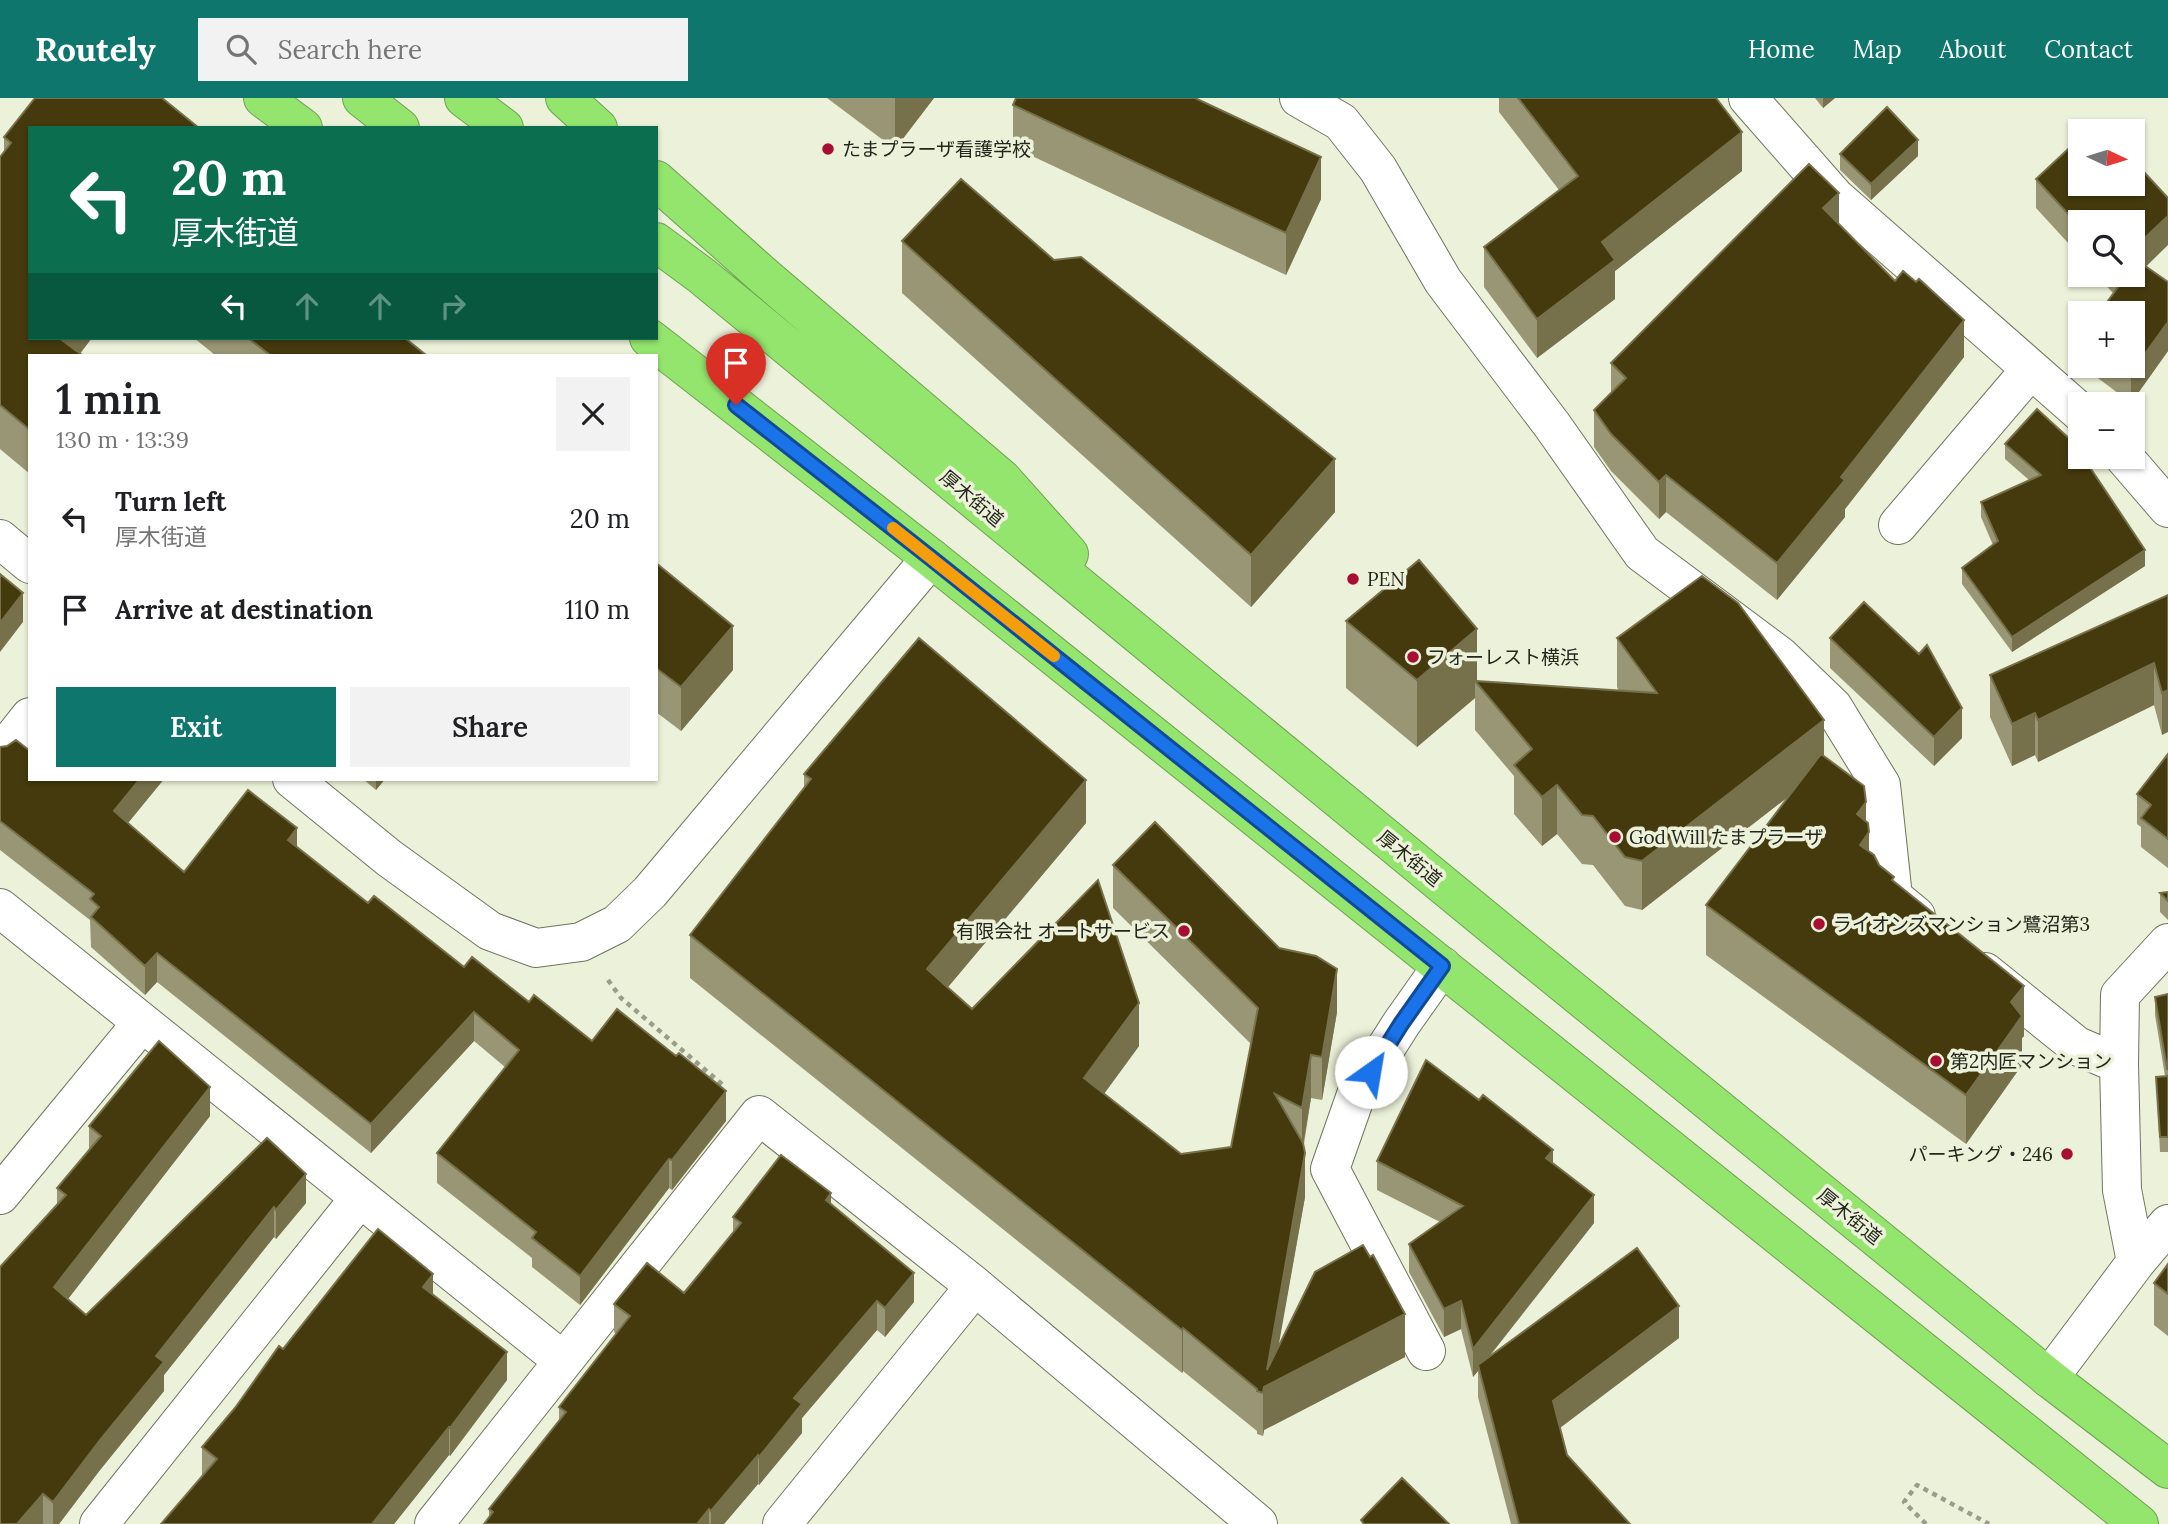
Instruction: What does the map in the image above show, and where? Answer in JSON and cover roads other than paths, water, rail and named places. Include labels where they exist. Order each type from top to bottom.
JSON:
[{"type":"highway","points":[[263,98],[300,126]]},
{"type":"highway","points":[[362,98],[397,126]]},
{"type":"highway","points":[[464,98],[501,126]]},
{"type":"highway","points":[[565,98],[596,126]]},
{"type":"highway","points":[[658,182],[1002,479],[1149,643]]},
{"type":"highway","name":"厚木街道","points":[[658,243],[702,276],[1525,953],[2049,1378],[2168,1469]]},
{"type":"highway","points":[[652,340],[931,558],[2139,1524]]},
{"type":"street","points":[[1299,98],[1341,122],[1378,169],[1443,281],[1552,425],[1642,553],[1780,656],[1833,707],[1881,785],[1893,897],[2077,1046],[2119,1064]]},
{"type":"street","points":[[1748,98],[1835,197],[2068,402]]},
{"type":"street","points":[[1898,525],[2031,369]]},
{"type":"street","points":[[2134,469],[2168,508]]},
{"type":"street","points":[[0,539],[28,562]]},
{"type":"street","points":[[294,781],[389,858],[491,930],[536,948],[582,942],[617,924],[650,892],[931,558]]},
{"type":"street","points":[[0,755],[28,720]]},
{"type":"street","points":[[0,908],[562,1360]]},
{"type":"street","points":[[2136,1262],[2122,1190],[2120,995],[2168,943]]},
{"type":"street","points":[[1426,1351],[1330,1169],[1356,1096],[1401,1024],[1442,966]]},
{"type":"street","points":[[0,1195],[141,1024]]},
{"type":"street","points":[[434,1524],[759,1115],[975,1286],[1258,1524]]},
{"type":"street","points":[[99,1524],[359,1199]]},
{"type":"street","points":[[2049,1378],[2168,1224]]},
{"type":"street","points":[[782,1524],[975,1286]]},
{"type":"place","name":"たまプラーザ看護学校","points":[[828,149]]},
{"type":"place","name":"PEN","points":[[1353,579]]},
{"type":"place","name":"フォーレスト横浜","points":[[1413,657]]},
{"type":"place","name":"God Will たまプラーザ","points":[[1615,837]]},
{"type":"place","name":"ライオンズマンション鷺沼第3","points":[[1819,924]]},
{"type":"place","name":"有限会社 オートサービス","points":[[1184,931]]},
{"type":"place","name":"第2内匠マンション","points":[[1936,1061]]},
{"type":"place","name":"パーキング・246","points":[[2067,1154]]}]
